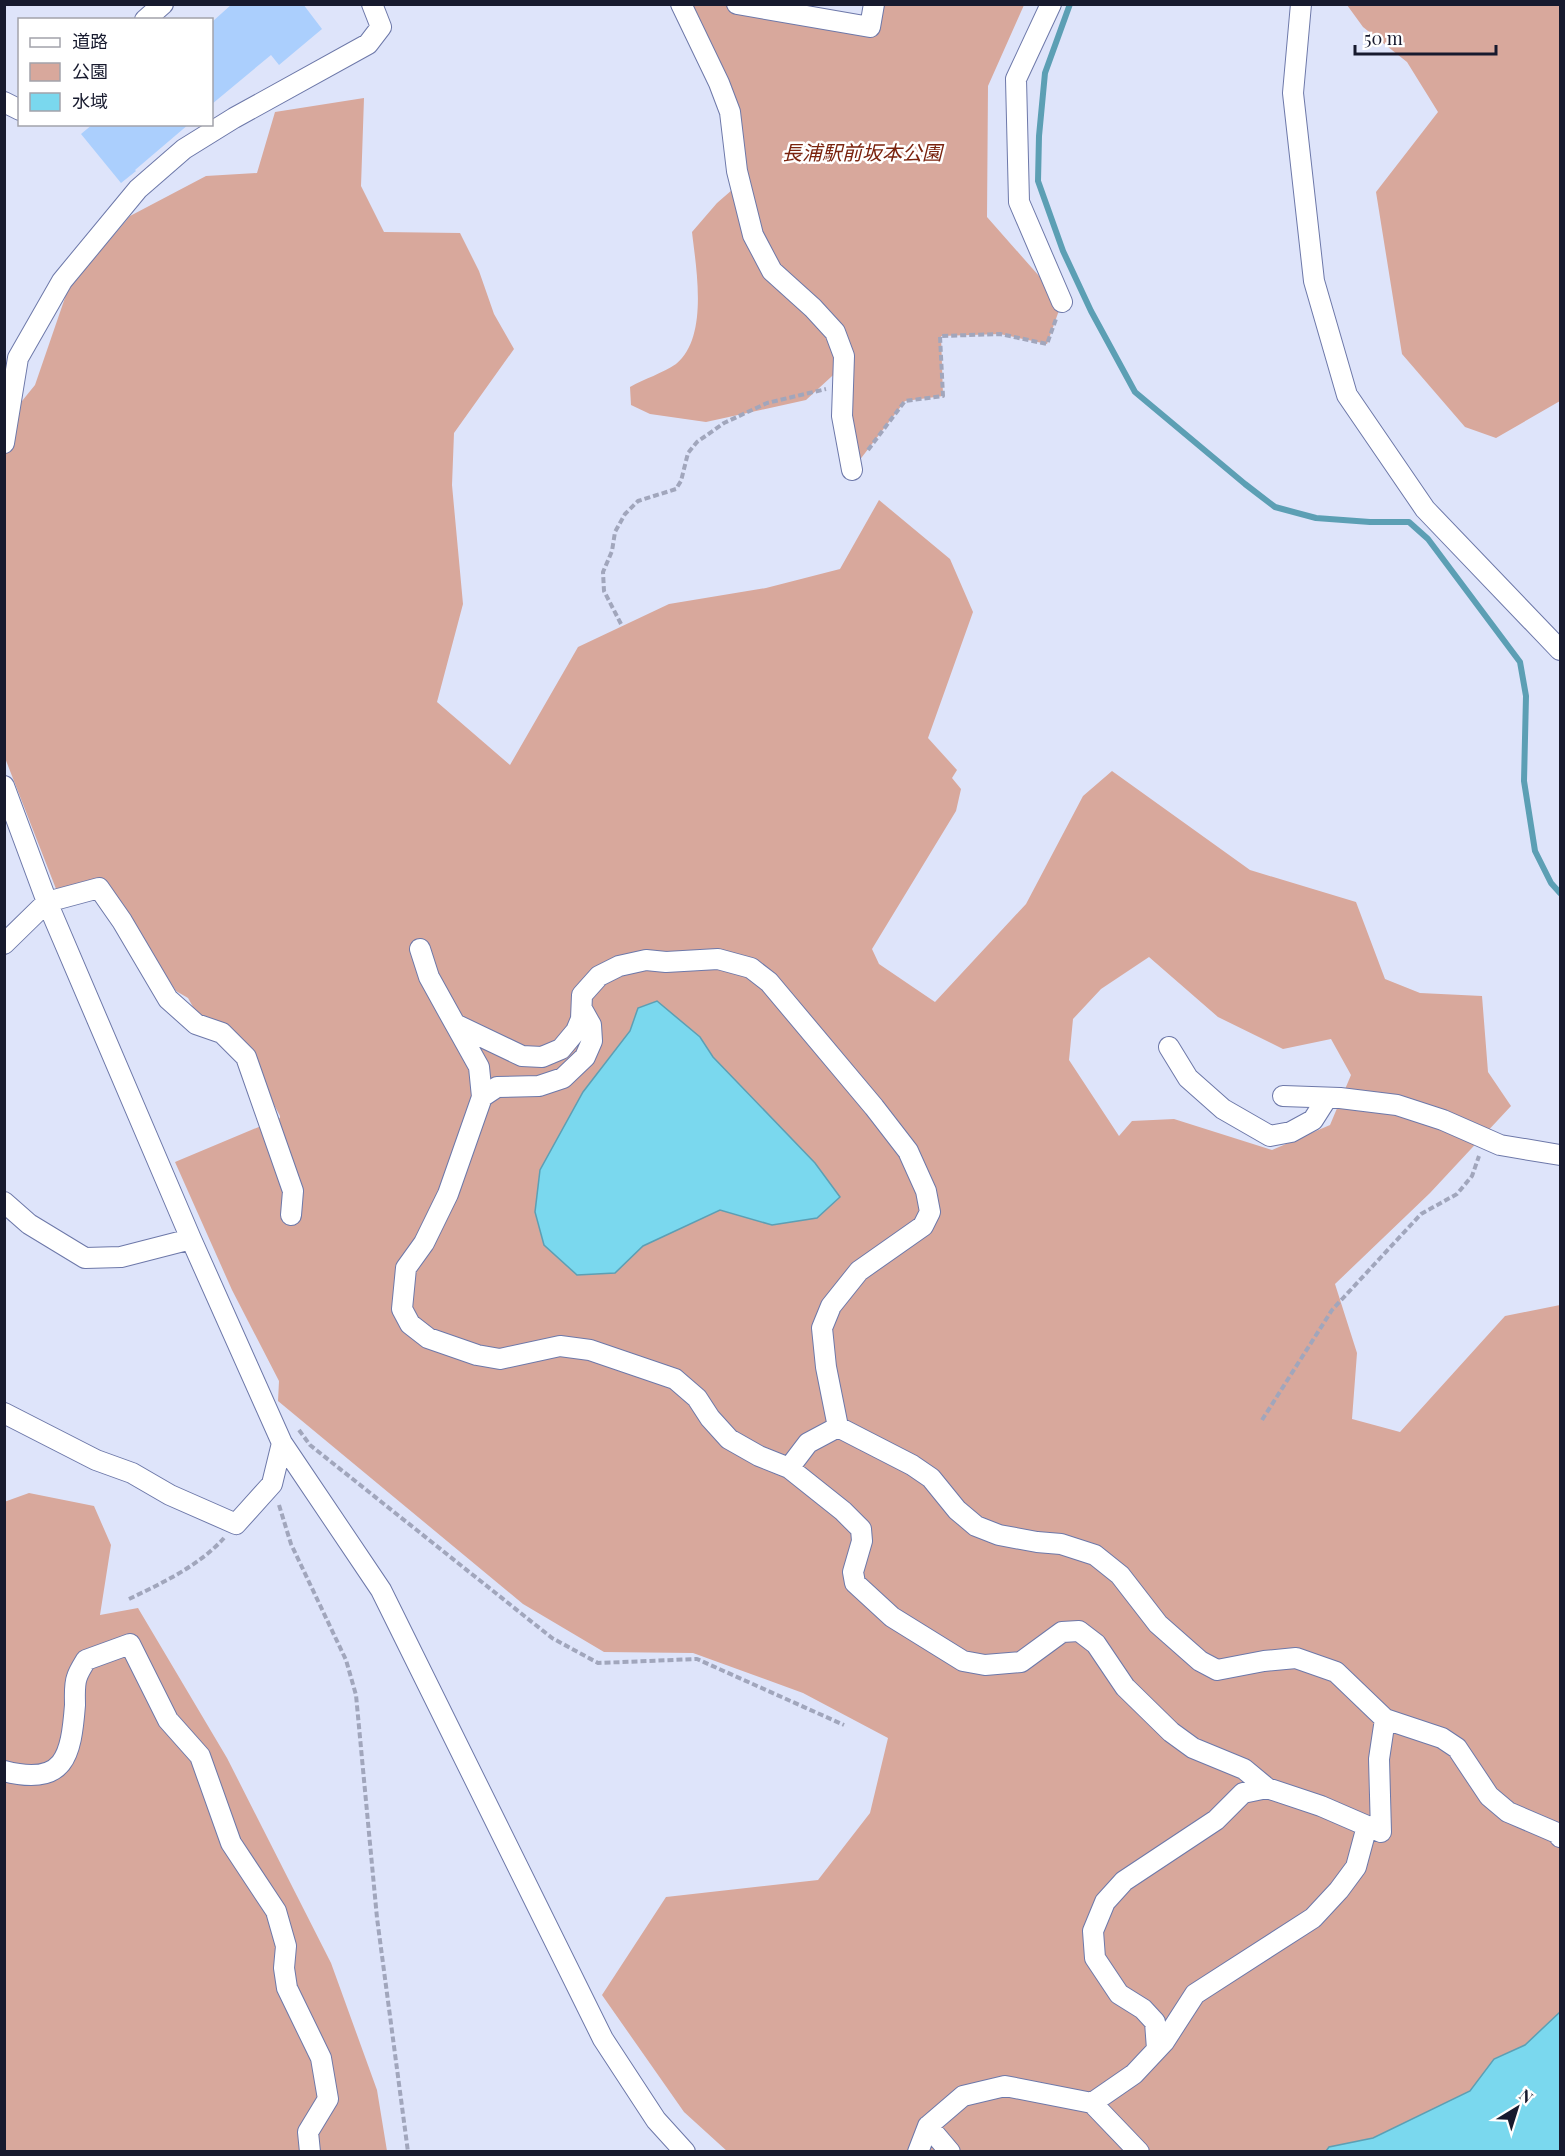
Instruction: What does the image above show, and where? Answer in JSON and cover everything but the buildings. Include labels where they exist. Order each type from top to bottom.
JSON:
[{"type":"street","points":[[147,18],[163,4]]},
{"type":"street","points":[[4,443],[18,358],[62,281],[138,189],[184,149],[234,118],[368,44],[381,27],[372,4]]},
{"type":"street","points":[[681,4],[720,83],[730,112],[737,171],[753,235],[772,271],[813,308],[835,332],[844,356],[842,416],[852,470]]},
{"type":"street","points":[[737,4],[870,27],[874,4]]},
{"type":"street","points":[[1051,4],[1016,78],[1019,202],[1062,302]]},
{"type":"street","points":[[1301,4],[1293,93],[1314,281],[1347,395],[1425,509],[1560,650]]},
{"type":"street","points":[[4,102],[18,109]]},
{"type":"street","points":[[4,786],[46,902],[191,1239],[282,1443],[381,1590],[603,2039],[656,2120],[685,2151]]},
{"type":"street","points":[[4,944],[46,902],[99,888],[122,921],[168,999],[196,1024],[222,1033],[246,1057],[293,1191],[291,1215]]},
{"type":"street","points":[[420,949],[429,977],[479,1067],[482,1097],[448,1194],[424,1243],[406,1268],[402,1309],[410,1324],[428,1338],[477,1355],[500,1359],[560,1346],[590,1350],[675,1379],[697,1398],[710,1418],[729,1439],[759,1456],[789,1468],[843,1511],[861,1529],[862,1541],[853,1572],[855,1582],[891,1617],[963,1661],[985,1665],[1021,1662],[1062,1632],[1078,1631],[1096,1644],[1125,1687],[1171,1732],[1193,1748],[1244,1769],[1267,1788],[1321,1806],[1381,1832],[1379,1759],[1385,1719]]},
{"type":"street","points":[[455,1023],[522,1056],[543,1057],[561,1049],[576,1031],[582,1009],[582,995],[599,976],[619,966],[646,960],[666,962],[718,959],[751,968],[769,982],[908,1151],[926,1191],[930,1212],[923,1226],[860,1271],[831,1306],[822,1328],[826,1367],[838,1427]]},
{"type":"street","points":[[482,1097],[497,1087],[539,1086],[563,1078],[585,1057],[592,1041],[591,1024],[582,1009]]},
{"type":"street","points":[[1169,1047],[1188,1078],[1223,1109],[1270,1136],[1291,1132],[1313,1120],[1327,1098]]},
{"type":"street","points":[[1283,1096],[1397,1105],[1443,1120],[1493,1141],[1560,1155]]},
{"type":"street","points":[[4,1202],[29,1224],[85,1258],[121,1257],[191,1239]]},
{"type":"street","points":[[4,1413],[96,1460],[132,1473],[170,1495],[236,1524],[272,1484],[282,1443]]},
{"type":"street","points":[[789,1468],[808,1443],[838,1427]]},
{"type":"street","points":[[838,1427],[912,1465],[930,1478],[957,1510],[976,1526],[999,1535],[1061,1544],[1095,1555],[1120,1575],[1158,1624],[1200,1661],[1217,1670],[1264,1661],[1296,1658],[1336,1672],[1385,1719],[1442,1738],[1457,1748],[1489,1796],[1508,1812],[1557,1833],[1560,1837]]},
{"type":"street","points":[[4,1771],[20,1775],[48,1775],[64,1762],[72,1740],[76,1678],[86,1660],[130,1644],[168,1720],[200,1756],[231,1843],[276,1911],[286,1946],[284,1968],[287,1988],[321,2058],[328,2099],[308,2132],[310,2151]]},
{"type":"street","points":[[1157,2049],[1155,2022],[1143,2009],[1119,1994],[1095,1958],[1093,1931],[1105,1902],[1124,1881],[1216,1821],[1243,1793],[1267,1788]]},
{"type":"street","points":[[1092,2103],[1134,2074],[1157,2049],[1195,1994],[1313,1918],[1340,1890],[1356,1867],[1367,1826]]},
{"type":"street","points":[[918,2151],[928,2126],[963,2096],[1005,2086],[1092,2103],[1139,2151]]},
{"type":"street","points":[[928,2126],[950,2151]]},
{"type":"path","points":[[852,470],[905,401],[943,396],[940,336],[1000,334],[1047,344],[1062,302]]},
{"type":"path","points":[[621,624],[603,591],[603,572],[612,551],[615,532],[625,514],[638,501],[676,489],[681,481],[688,453],[697,442],[724,423],[767,403],[806,392],[842,386]]},
{"type":"path","points":[[1262,1420],[1332,1310],[1421,1214],[1457,1194],[1472,1176],[1493,1141]]},
{"type":"path","points":[[298,1429],[310,1445],[552,1638],[598,1663],[697,1659],[844,1725]]},
{"type":"path","points":[[272,1484],[291,1544],[346,1660],[356,1695],[377,1918],[408,2151]]},
{"type":"path","points":[[129,1599],[165,1581],[213,1551],[236,1524]]},
{"type":"green space","name":"長浦駅前坂本公園","points":[[681,5],[737,5],[870,27],[874,5],[1024,5],[988,86],[987,217],[1062,302],[1047,344],[1000,334],[941,336],[943,396],[905,401],[852,470],[843,366],[806,400],[706,422],[650,414],[631,405],[630,387],[676,364],[686,352],[697,320],[698,301],[692,232],[717,203],[740,183],[730,112]]},
{"type":"green space","points":[[1347,5],[1560,5],[1560,401],[1496,438],[1465,427],[1402,354],[1376,192],[1438,112],[1407,62],[1363,27]]},
{"type":"green space","points":[[364,98],[361,186],[384,232],[460,233],[479,271],[494,314],[514,349],[454,433],[452,485],[463,604],[437,702],[510,765],[578,647],[669,604],[766,588],[840,569],[879,500],[950,559],[973,612],[928,738],[957,770],[952,778],[961,789],[956,811],[872,949],[879,964],[935,1002],[1026,904],[1083,796],[1112,771],[1250,870],[1356,902],[1385,979],[1420,993],[1482,996],[1488,1072],[1511,1106],[1430,1193],[1335,1284],[1357,1353],[1352,1419],[1400,1432],[1505,1316],[1560,1305],[1560,2151],[728,2152],[684,2112],[602,1995],[666,1897],[818,1880],[870,1813],[888,1738],[803,1693],[693,1653],[604,1652],[523,1604],[278,1401],[279,1381],[232,1290],[175,1162],[280,1118],[280,1116],[238,1037],[197,1014],[188,998],[176,991],[104,883],[58,894],[5,758],[5,422],[35,385],[68,289],[130,216],[206,176],[257,173],[275,112]],"holes":[[[1149,957],[1218,1017],[1283,1049],[1331,1039],[1351,1075],[1330,1125],[1272,1150],[1174,1119],[1132,1121],[1119,1136],[1069,1060],[1073,1019],[1101,989]]]},
{"type":"green space","points":[[29,1493],[94,1506],[111,1545],[100,1615],[138,1608],[227,1758],[331,1963],[377,2090],[387,2151],[5,2151],[4,1502]]},
{"type":"water","points":[[657,1001],[700,1037],[713,1057],[815,1163],[840,1197],[817,1218],[772,1225],[720,1210],[643,1246],[615,1273],[577,1275],[544,1245],[535,1212],[540,1170],[583,1092],[630,1031],[638,1008]]},
{"type":"water","points":[[1560,2012],[1560,2151],[1326,2151],[1329,2147],[1373,2138],[1470,2091],[1494,2059],[1525,2045]]},
{"type":"waterway","points":[[1070,4],[1045,73],[1039,136],[1038,181],[1063,251],[1091,311],[1135,392],[1275,507],[1316,518],[1409,522],[1428,539],[1520,662],[1526,696],[1524,781],[1535,851],[1551,883],[1560,893]]}]
